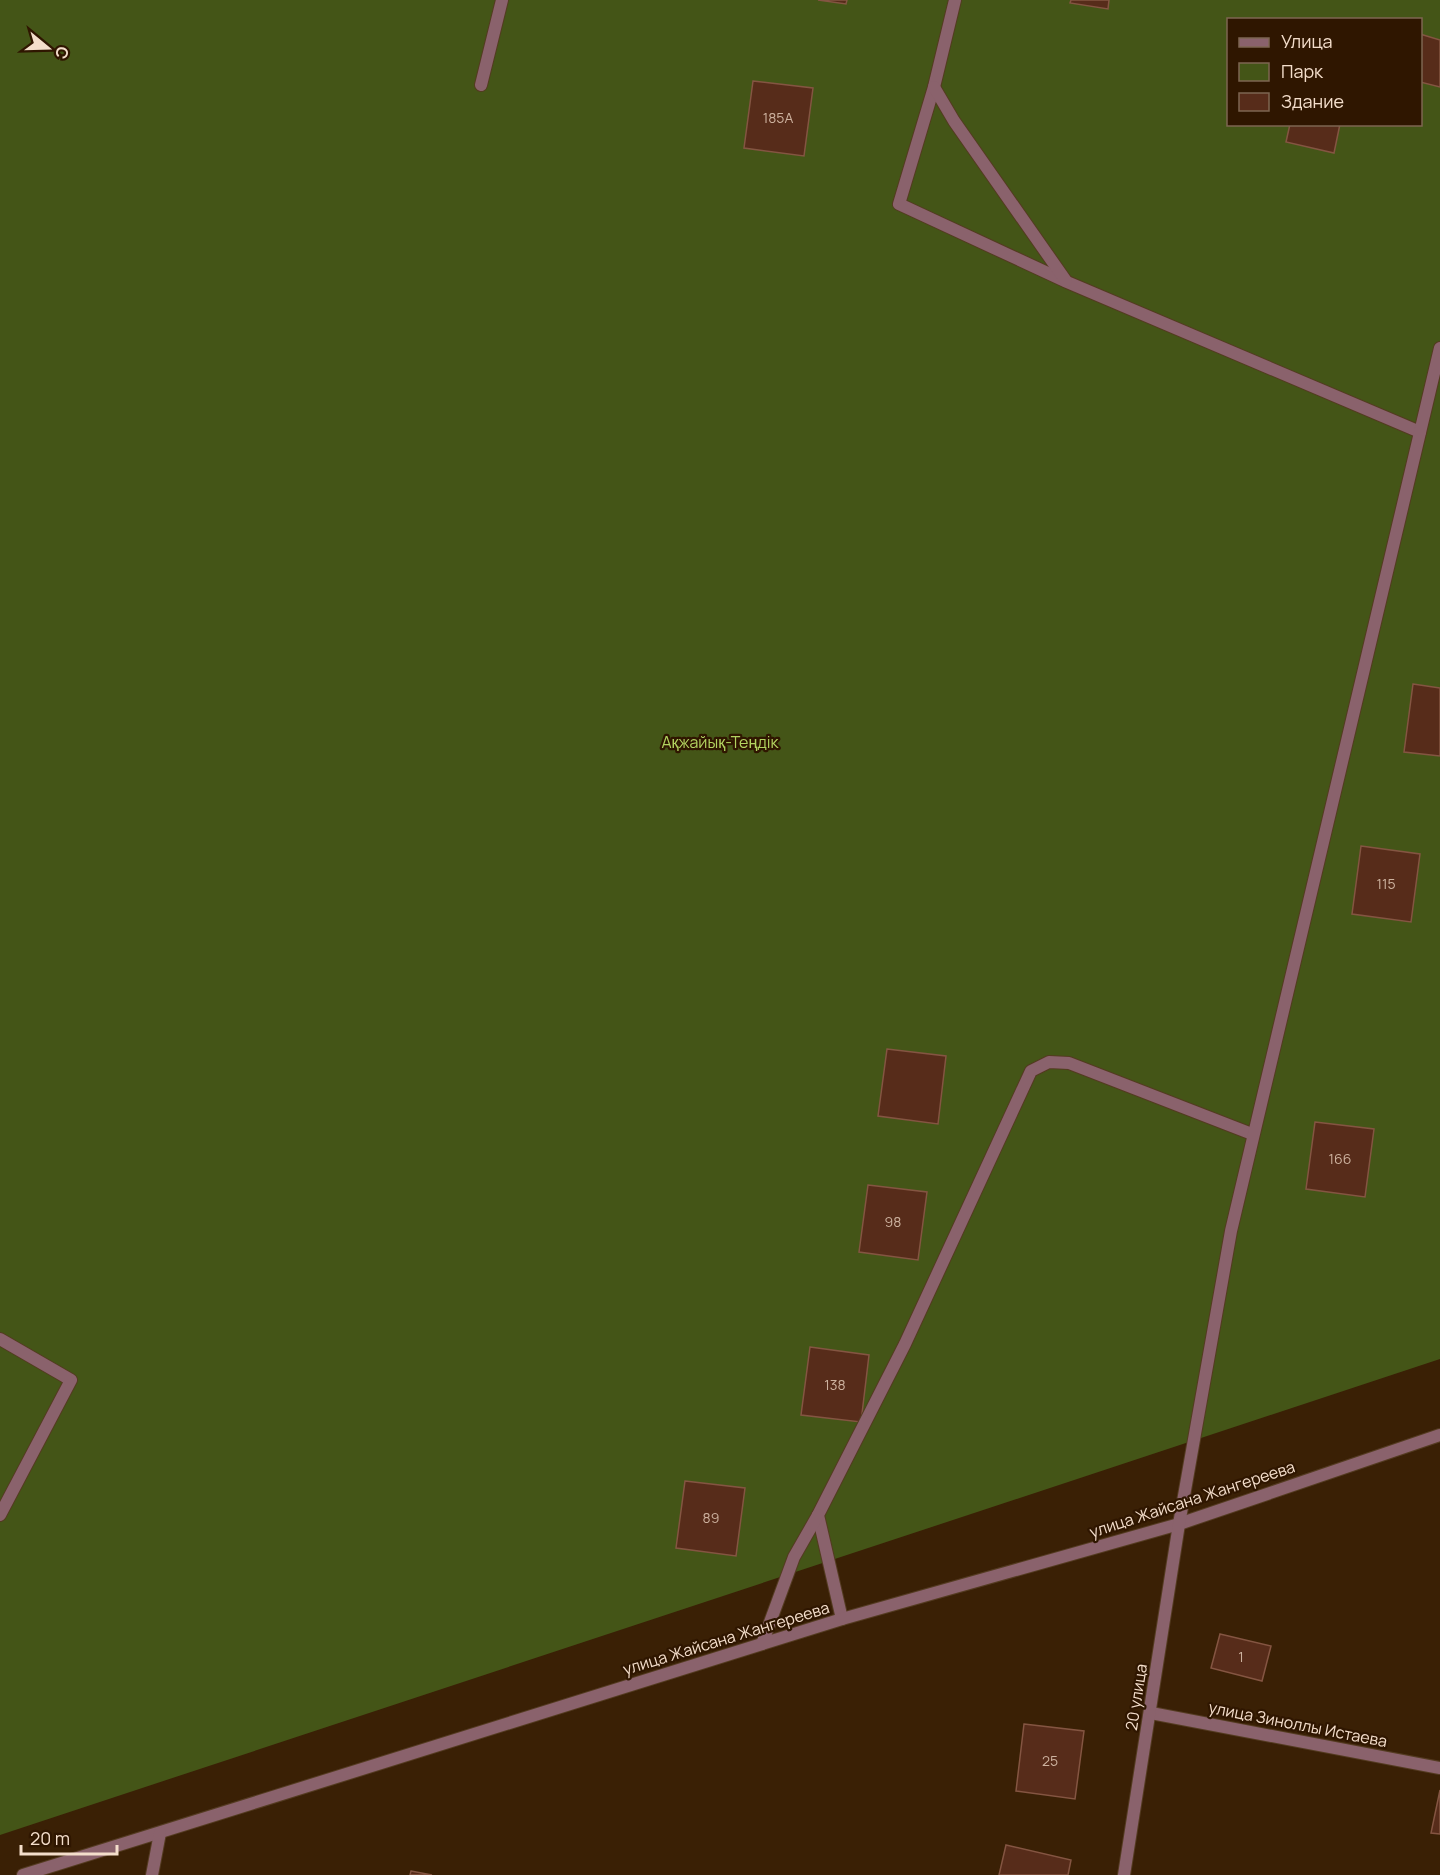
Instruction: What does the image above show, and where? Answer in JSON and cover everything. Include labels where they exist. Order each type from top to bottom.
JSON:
[{"type":"street","points":[[482,85],[502,0]]},
{"type":"street","points":[[956,0],[934,87],[899,204],[1067,282],[1420,432]]},
{"type":"street","points":[[934,87],[954,121],[1067,282]]},
{"type":"street","name":"20 улица","points":[[1124,1875],[1179,1524],[1231,1231],[1252,1134],[1440,348]]},
{"type":"street","points":[[762,1644],[794,1557],[818,1515],[905,1344],[1031,1071],[1049,1062],[1069,1063],[1252,1134]]},
{"type":"street","points":[[0,1339],[71,1380],[0,1515]]},
{"type":"street","name":"улица Жайсана Жангереева","points":[[23,1875],[842,1619],[1179,1524],[1440,1435]]},
{"type":"street","points":[[818,1515],[842,1619]]},
{"type":"street","name":"улица Зиноллы Истаева","points":[[1150,1713],[1440,1767]]},
{"type":"street","points":[[152,1875],[160,1833]]},
{"type":"green space","name":"Ақжайық-Теңдік","points":[[0,0],[1440,0],[1440,1359],[0,1835]]},
{"type":"building","points":[[818,0],[847,0],[846,4]]},
{"type":"building","points":[[1071,0],[1109,0],[1108,9],[1070,3]]},
{"type":"building","points":[[1422,35],[1440,40],[1440,87],[1422,82]]},
{"type":"building","points":[[753,81],[813,88],[804,156],[744,148]]},
{"type":"building","points":[[1290,126],[1340,126],[1334,153],[1286,142]]},
{"type":"building","points":[[1413,684],[1440,688],[1440,756],[1404,752]]},
{"type":"building","points":[[1361,846],[1420,854],[1411,922],[1352,914]]},
{"type":"building","points":[[887,1049],[946,1056],[938,1124],[878,1116]]},
{"type":"building","points":[[1315,1122],[1374,1129],[1365,1197],[1306,1189]]},
{"type":"building","points":[[868,1185],[927,1192],[918,1260],[859,1252]]},
{"type":"building","points":[[810,1347],[869,1355],[861,1422],[801,1415]]},
{"type":"building","points":[[685,1481],[745,1488],[736,1556],[676,1548]]},
{"type":"building","points":[[1220,1634],[1271,1646],[1262,1681],[1211,1668]]},
{"type":"building","points":[[1024,1724],[1084,1731],[1075,1799],[1016,1791]]},
{"type":"building","points":[[1440,1790],[1440,1834],[1431,1833]]},
{"type":"building","points":[[1006,1845],[1071,1860],[1068,1875],[999,1875]]},
{"type":"building","points":[[411,1871],[432,1875],[410,1875]]}]
